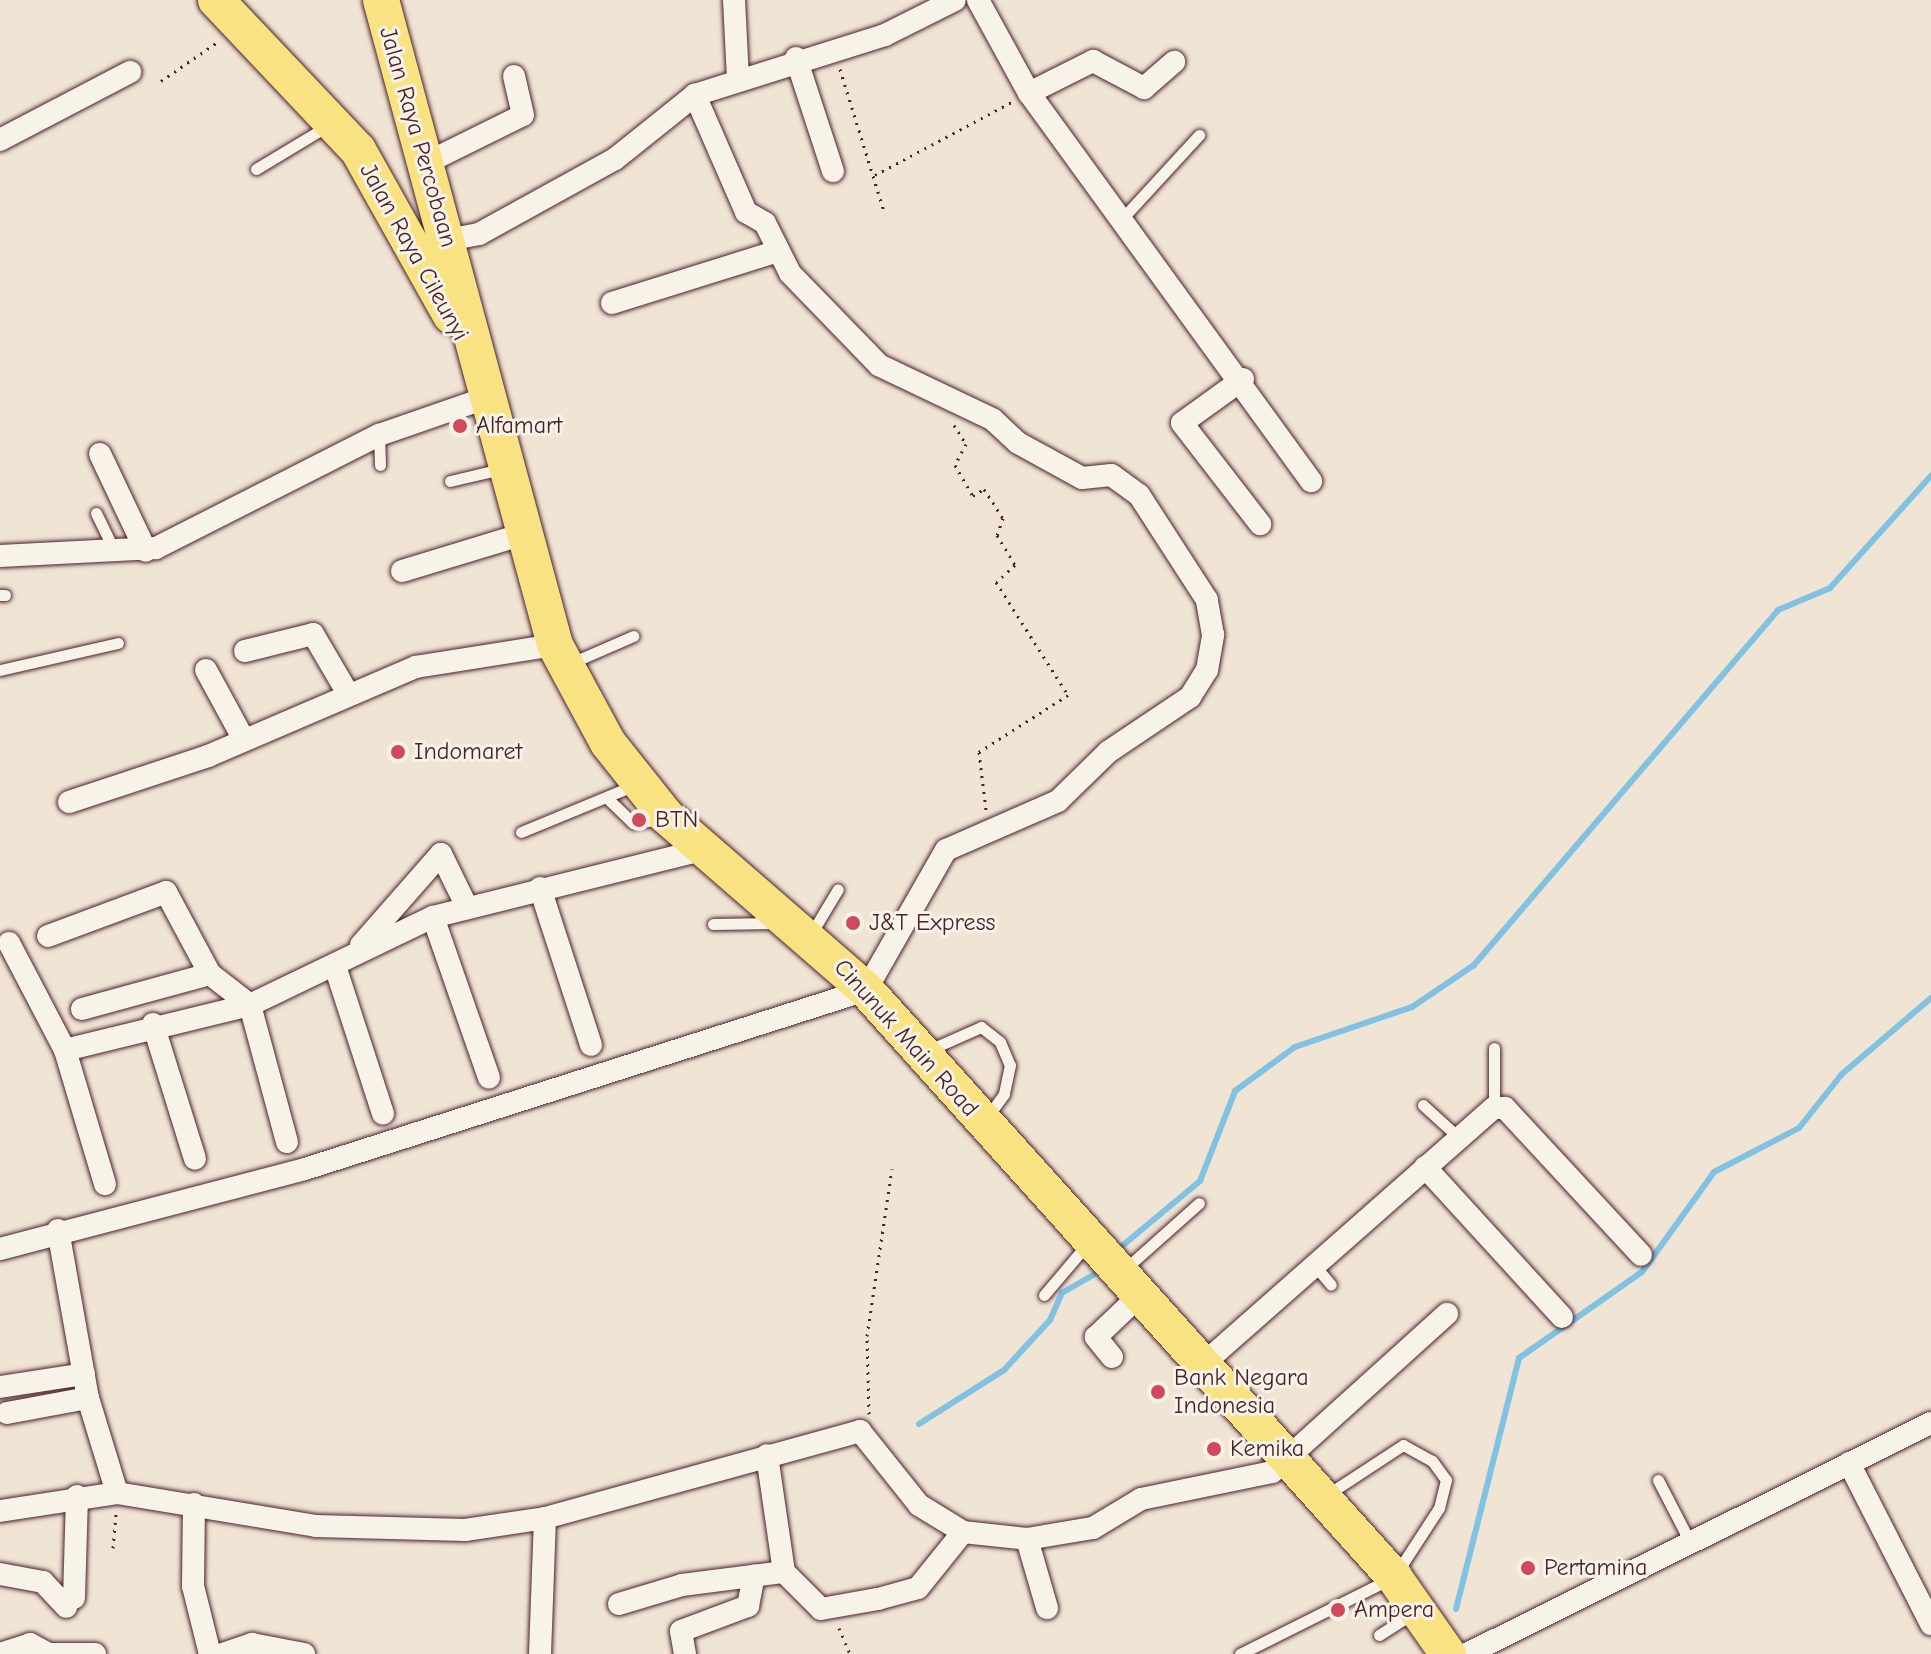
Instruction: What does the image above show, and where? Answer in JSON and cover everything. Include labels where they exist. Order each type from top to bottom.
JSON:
[{"type":"highway","name":"Jalan Raya Cileunyi","points":[[216,0],[358,150],[481,383]]},
{"type":"highway","name":"Jalan Raya Percobaan","points":[[381,0],[418,148],[448,240],[481,383]]},
{"type":"highway","points":[[358,150],[418,148]]},
{"type":"highway","name":"Cinunuk Main Road","points":[[481,383],[560,655],[622,792],[666,816],[800,926],[866,990],[1128,1286],[1394,1577],[1448,1654]]},
{"type":"street","points":[[734,0],[738,79]]},
{"type":"street","points":[[448,240],[479,234],[615,159],[695,95],[834,46],[885,35],[955,0]]},
{"type":"street","points":[[978,0],[1029,93],[1119,221],[1243,379],[1311,481]]},
{"type":"street","points":[[796,58],[833,171]]},
{"type":"street","points":[[1029,93],[1093,61],[1144,88],[1174,62]]},
{"type":"street","points":[[0,140],[130,72]]},
{"type":"street","points":[[418,148],[523,115],[514,76]]},
{"type":"street","points":[[0,1249],[58,1230],[305,1169],[866,990],[946,850],[992,833],[1058,801],[1118,745],[1190,697],[1211,660],[1213,635],[1201,589],[1139,495],[1111,475],[1082,478],[1018,443],[992,419],[935,396],[879,365],[815,302],[778,251],[765,223],[746,212],[695,95]]},
{"type":"street","points":[[612,303],[778,251]]},
{"type":"street","points":[[1243,379],[1182,423],[1260,524]]},
{"type":"street","points":[[0,556],[146,551],[481,383]]},
{"type":"street","points":[[100,454],[146,551]]},
{"type":"street","points":[[402,571],[524,534]]},
{"type":"street","points":[[245,651],[313,634],[347,692]]},
{"type":"street","points":[[69,802],[244,740],[347,692],[416,667],[560,655]]},
{"type":"street","points":[[206,670],[244,740]]},
{"type":"street","points":[[359,947],[433,917],[467,907],[705,849]]},
{"type":"street","points":[[65,1050],[153,1024],[250,1005],[336,969],[441,854],[467,907]]},
{"type":"street","points":[[540,888],[591,1045]]},
{"type":"street","points":[[48,936],[166,892],[210,974],[250,1005],[287,1142]]},
{"type":"street","points":[[433,917],[489,1078]]},
{"type":"street","points":[[9,943],[65,1050],[105,1184]]},
{"type":"street","points":[[336,969],[383,1114]]},
{"type":"street","points":[[82,1009],[210,974]]},
{"type":"street","points":[[153,1024],[195,1159]]},
{"type":"street","points":[[1202,1365],[1316,1267],[1457,1136],[1494,1108],[1505,1108],[1641,1255]]},
{"type":"street","points":[[1425,1167],[1562,1317]]},
{"type":"street","points":[[58,1230],[88,1398],[117,1493]]},
{"type":"street","points":[[1112,1357],[1096,1337],[1128,1286]]},
{"type":"street","points":[[0,1511],[77,1496],[117,1493],[382,1533],[545,1518],[767,1455],[869,1433],[904,1493],[963,1532],[1027,1539],[1093,1528],[1141,1499],[1252,1479],[1289,1462],[1447,1314]]},
{"type":"street","points":[[0,1387],[84,1374]]},
{"type":"street","points":[[7,1413],[88,1398]]},
{"type":"street","points":[[1467,1654],[1692,1547],[1931,1423]]},
{"type":"street","points":[[767,1455],[784,1572],[816,1606],[834,1609],[918,1588],[963,1532]]},
{"type":"street","points":[[1849,1463],[1931,1624]]},
{"type":"street","points":[[0,1574],[43,1582],[70,1602],[77,1496]]},
{"type":"street","points":[[194,1504],[193,1586],[210,1654]]},
{"type":"street","points":[[540,1654],[545,1518]]},
{"type":"street","points":[[1027,1539],[1047,1608]]},
{"type":"street","points":[[619,1604],[682,1585],[784,1572]]},
{"type":"street","points":[[685,1654],[681,1631],[748,1606],[754,1576]]},
{"type":"street","points":[[0,1654],[30,1644],[49,1654],[95,1654]]},
{"type":"street","points":[[223,1654],[252,1644],[304,1654]]},
{"type":"lane","points":[[256,169],[333,122]]},
{"type":"lane","points":[[1119,221],[1199,135]]},
{"type":"lane","points":[[379,435],[380,465]]},
{"type":"lane","points":[[450,481],[506,468]]},
{"type":"lane","points":[[96,513],[116,554]]},
{"type":"lane","points":[[560,655],[633,636]]},
{"type":"lane","points":[[0,670],[118,643]]},
{"type":"lane","points":[[521,832],[622,792]]},
{"type":"lane","points":[[713,924],[800,926],[838,889]]},
{"type":"lane","points":[[922,1053],[981,1027],[1000,1042],[1010,1065],[1004,1094],[983,1123]]},
{"type":"lane","points":[[1494,1048],[1494,1108]]},
{"type":"lane","points":[[1423,1105],[1457,1136]]},
{"type":"lane","points":[[1128,1286],[1199,1203]]},
{"type":"lane","points":[[1044,1295],[1089,1242]]},
{"type":"lane","points":[[1316,1267],[1331,1285]]},
{"type":"lane","points":[[1240,1654],[1394,1577],[1445,1495],[1446,1480],[1432,1461],[1403,1445],[1321,1499]]},
{"type":"lane","points":[[1658,1480],[1692,1547]]},
{"type":"lane","points":[[1379,1635],[1418,1610]]},
{"type":"path","points":[[161,81],[242,25]]},
{"type":"path","points":[[834,46],[885,214]]},
{"type":"path","points":[[875,175],[1029,93]]},
{"type":"path","points":[[935,396],[966,444],[955,465],[973,496],[984,489],[1003,518],[997,535],[1015,565],[996,582],[1068,695],[979,752],[992,833]]},
{"type":"path","points":[[869,1433],[867,1336],[892,1169]]},
{"type":"path","points":[[113,1548],[117,1493]]},
{"type":"path","points":[[834,1609],[850,1654]]},
{"type":"waterway","points":[[1122,1246],[1200,1181],[1235,1091],[1295,1047],[1412,1007],[1474,965],[1778,610],[1830,588],[1931,476]]},
{"type":"waterway","points":[[1456,1609],[1519,1358],[1642,1272],[1714,1172],[1799,1128],[1842,1074],[1931,998]]},
{"type":"waterway","points":[[919,1424],[1004,1370],[1050,1320],[1062,1293],[1093,1275]]},
{"type":"place","name":"Alfamart","points":[[460,426]]},
{"type":"place","name":"Indomaret","points":[[398,752]]},
{"type":"place","name":"BTN","points":[[639,820]]},
{"type":"place","name":"J&T Express","points":[[853,923]]},
{"type":"place","name":"Bank Negara Indonesia","points":[[1158,1392]]},
{"type":"place","name":"Kemika","points":[[1214,1449]]},
{"type":"place","name":"Pertamina","points":[[1528,1568]]},
{"type":"place","name":"Ampera","points":[[1338,1610]]}]
